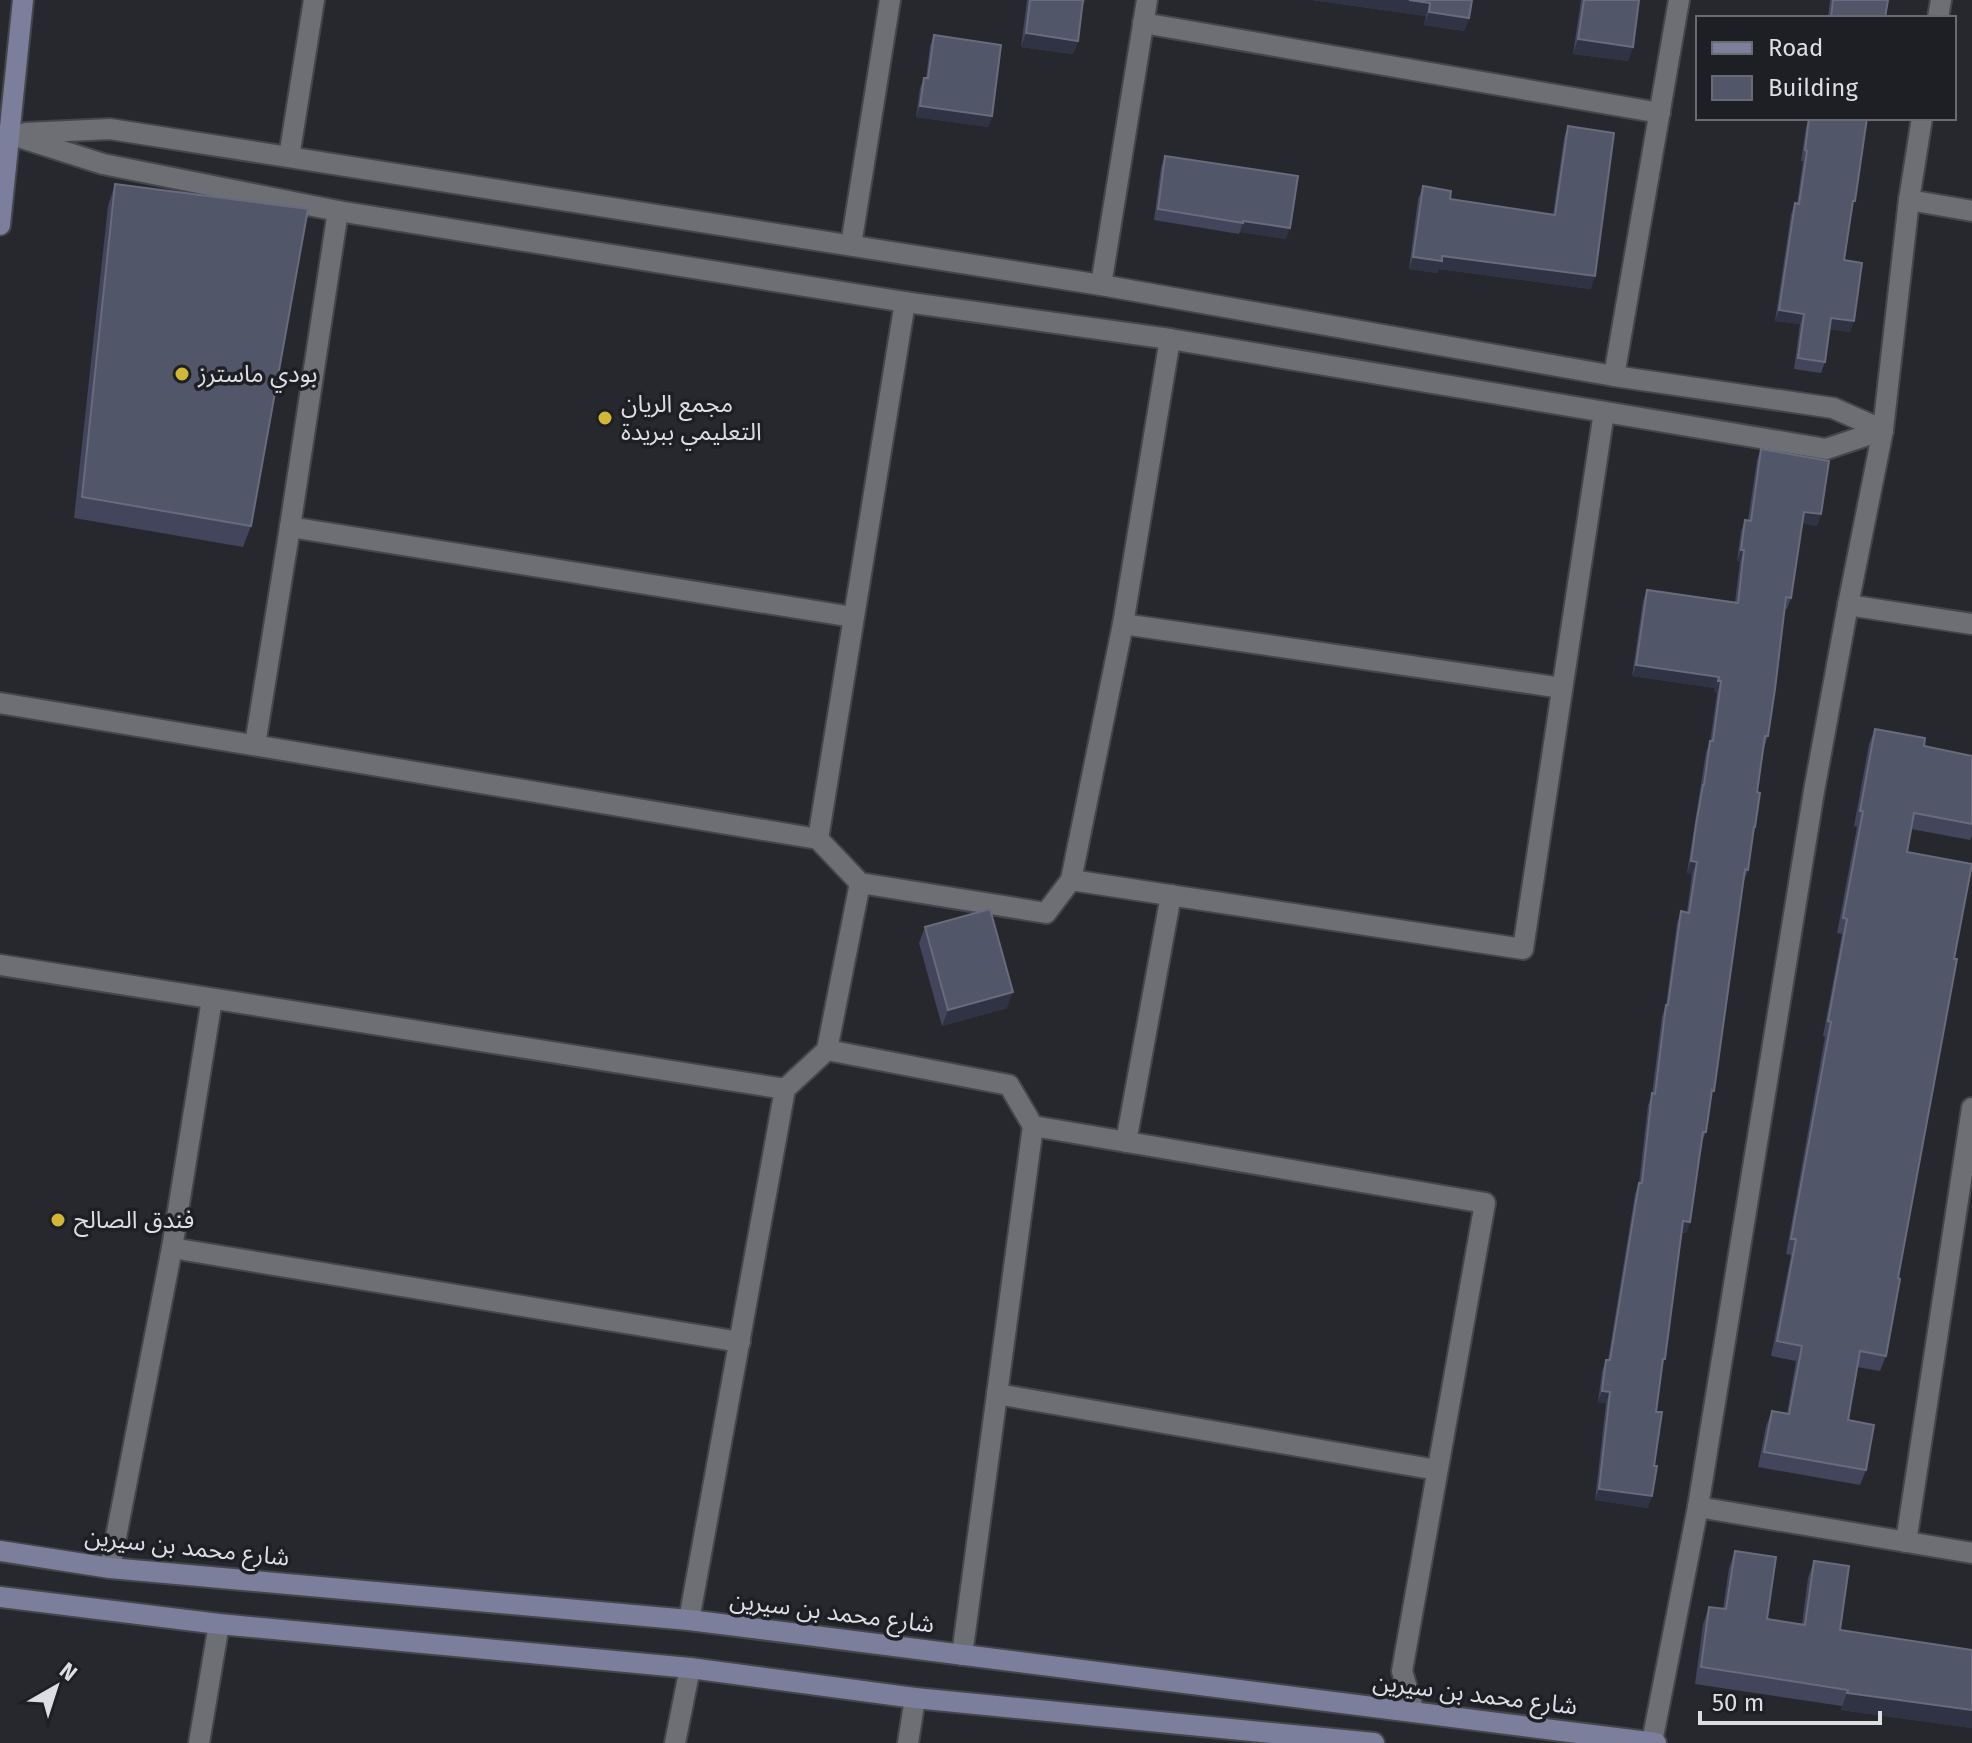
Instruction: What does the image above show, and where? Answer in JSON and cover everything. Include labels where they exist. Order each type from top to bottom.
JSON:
[{"type":"street","points":[[0,225],[23,0]]},
{"type":"street","points":[[289,157],[314,0]]},
{"type":"street","points":[[851,245],[890,0]]},
{"type":"street","points":[[1101,285],[1147,0]]},
{"type":"street","points":[[1614,376],[1679,0]]},
{"type":"street","points":[[1143,23],[1660,113]]},
{"type":"street","points":[[1654,1743],[1698,1507],[1812,807],[1883,430],[1909,200],[1922,120]]},
{"type":"street","points":[[9,134],[110,129],[851,245],[1101,285],[1614,376],[1833,408],[1883,430]]},
{"type":"street","points":[[9,134],[103,164],[338,211],[905,302],[1170,339],[1826,449],[1883,430]]},
{"type":"street","points":[[1909,200],[1972,211]]},
{"type":"street","points":[[255,745],[338,211]]},
{"type":"street","points":[[818,839],[905,302]]},
{"type":"street","points":[[0,703],[818,839],[860,883],[1046,913],[1071,880],[1123,624],[1170,339]]},
{"type":"street","points":[[1071,880],[1523,949],[1604,412]]},
{"type":"street","points":[[290,527],[853,617]]},
{"type":"street","points":[[1848,605],[1972,624]]},
{"type":"street","points":[[1123,624],[1562,688]]},
{"type":"street","points":[[689,1620],[785,1089],[827,1050],[860,883]]},
{"type":"street","points":[[1126,1142],[1171,895]]},
{"type":"street","points":[[0,965],[785,1089]]},
{"type":"street","points":[[110,1568],[172,1248],[212,999]]},
{"type":"street","points":[[827,1050],[1009,1085],[1033,1126],[962,1655]]},
{"type":"street","points":[[1906,1542],[1972,1108]]},
{"type":"street","points":[[1033,1126],[1485,1203],[1402,1671],[1414,1712]]},
{"type":"street","points":[[172,1248],[740,1342]]},
{"type":"street","points":[[997,1394],[1437,1470]]},
{"type":"street","points":[[1698,1507],[1972,1553]]},
{"type":"street","name":"شارع محمد بن سيرين","points":[[0,1551],[110,1568],[689,1620],[1654,1743]]},
{"type":"street","points":[[0,1597],[219,1624],[690,1668],[915,1698],[1374,1743]]},
{"type":"street","points":[[199,1743],[219,1624]]},
{"type":"street","points":[[675,1743],[690,1668]]},
{"type":"street","points":[[908,1743],[915,1698]]},
{"type":"building","points":[[1030,0],[1083,0],[1078,41],[1026,33]]},
{"type":"building","points":[[1409,0],[1472,0],[1469,18],[1429,12],[1430,3]]},
{"type":"building","points":[[1584,0],[1639,0],[1633,47],[1578,39]]},
{"type":"building","points":[[1833,0],[1888,0],[1885,16],[1831,16]]},
{"type":"building","points":[[934,35],[1001,45],[992,116],[920,106],[924,78],[928,78]]},
{"type":"building","points":[[1809,120],[1867,120],[1844,260],[1862,263],[1854,321],[1831,318],[1825,362],[1798,358],[1804,314],[1779,310],[1795,203],[1799,204]]},
{"type":"building","points":[[1568,126],[1614,133],[1595,276],[1442,256],[1442,261],[1413,257],[1423,186],[1451,191],[1450,199],[1555,215]]},
{"type":"building","points":[[1165,156],[1298,176],[1290,228],[1158,209]]},
{"type":"building","name":"بودي ماسترز","points":[[115,184],[308,209],[251,526],[82,497]]},
{"type":"building","points":[[1761,449],[1829,461],[1821,514],[1804,512],[1791,598],[1786,597],[1775,689],[1757,792],[1760,793],[1748,870],[1745,869],[1714,1091],[1706,1132],[1703,1132],[1690,1222],[1683,1221],[1656,1412],[1662,1412],[1652,1496],[1599,1489],[1610,1392],[1602,1391],[1606,1360],[1610,1360],[1639,1183],[1642,1183],[1652,1093],[1655,1094],[1681,911],[1689,913],[1697,862],[1691,861],[1721,681],[1718,681],[1719,677],[1636,665],[1647,590],[1738,603],[1745,520],[1751,521]]},
{"type":"building","points":[[1875,729],[1925,738],[1924,746],[1972,756],[1972,824],[1914,813],[1907,852],[1972,864],[1886,1356],[1860,1351],[1848,1420],[1874,1425],[1866,1470],[1764,1452],[1772,1411],[1789,1414],[1802,1346],[1777,1341],[1796,1239],[1791,1239],[1831,1022],[1828,1021],[1847,919],[1843,918]]},
{"type":"building","points":[[990,909],[1013,992],[948,1010],[925,927]]},
{"type":"building","points":[[1735,1551],[1776,1557],[1767,1619],[1805,1625],[1814,1561],[1849,1566],[1840,1630],[1972,1650],[1972,1710],[1847,1693],[1848,1690],[1701,1667],[1709,1607],[1726,1609]]},
{"type":"place","name":"بودي ماسترز","points":[[182,374]]},
{"type":"place","name":"مجمع الريان التعليمي ببريدة","points":[[605,418]]},
{"type":"place","name":"فندق الصالح","points":[[58,1220]]}]
